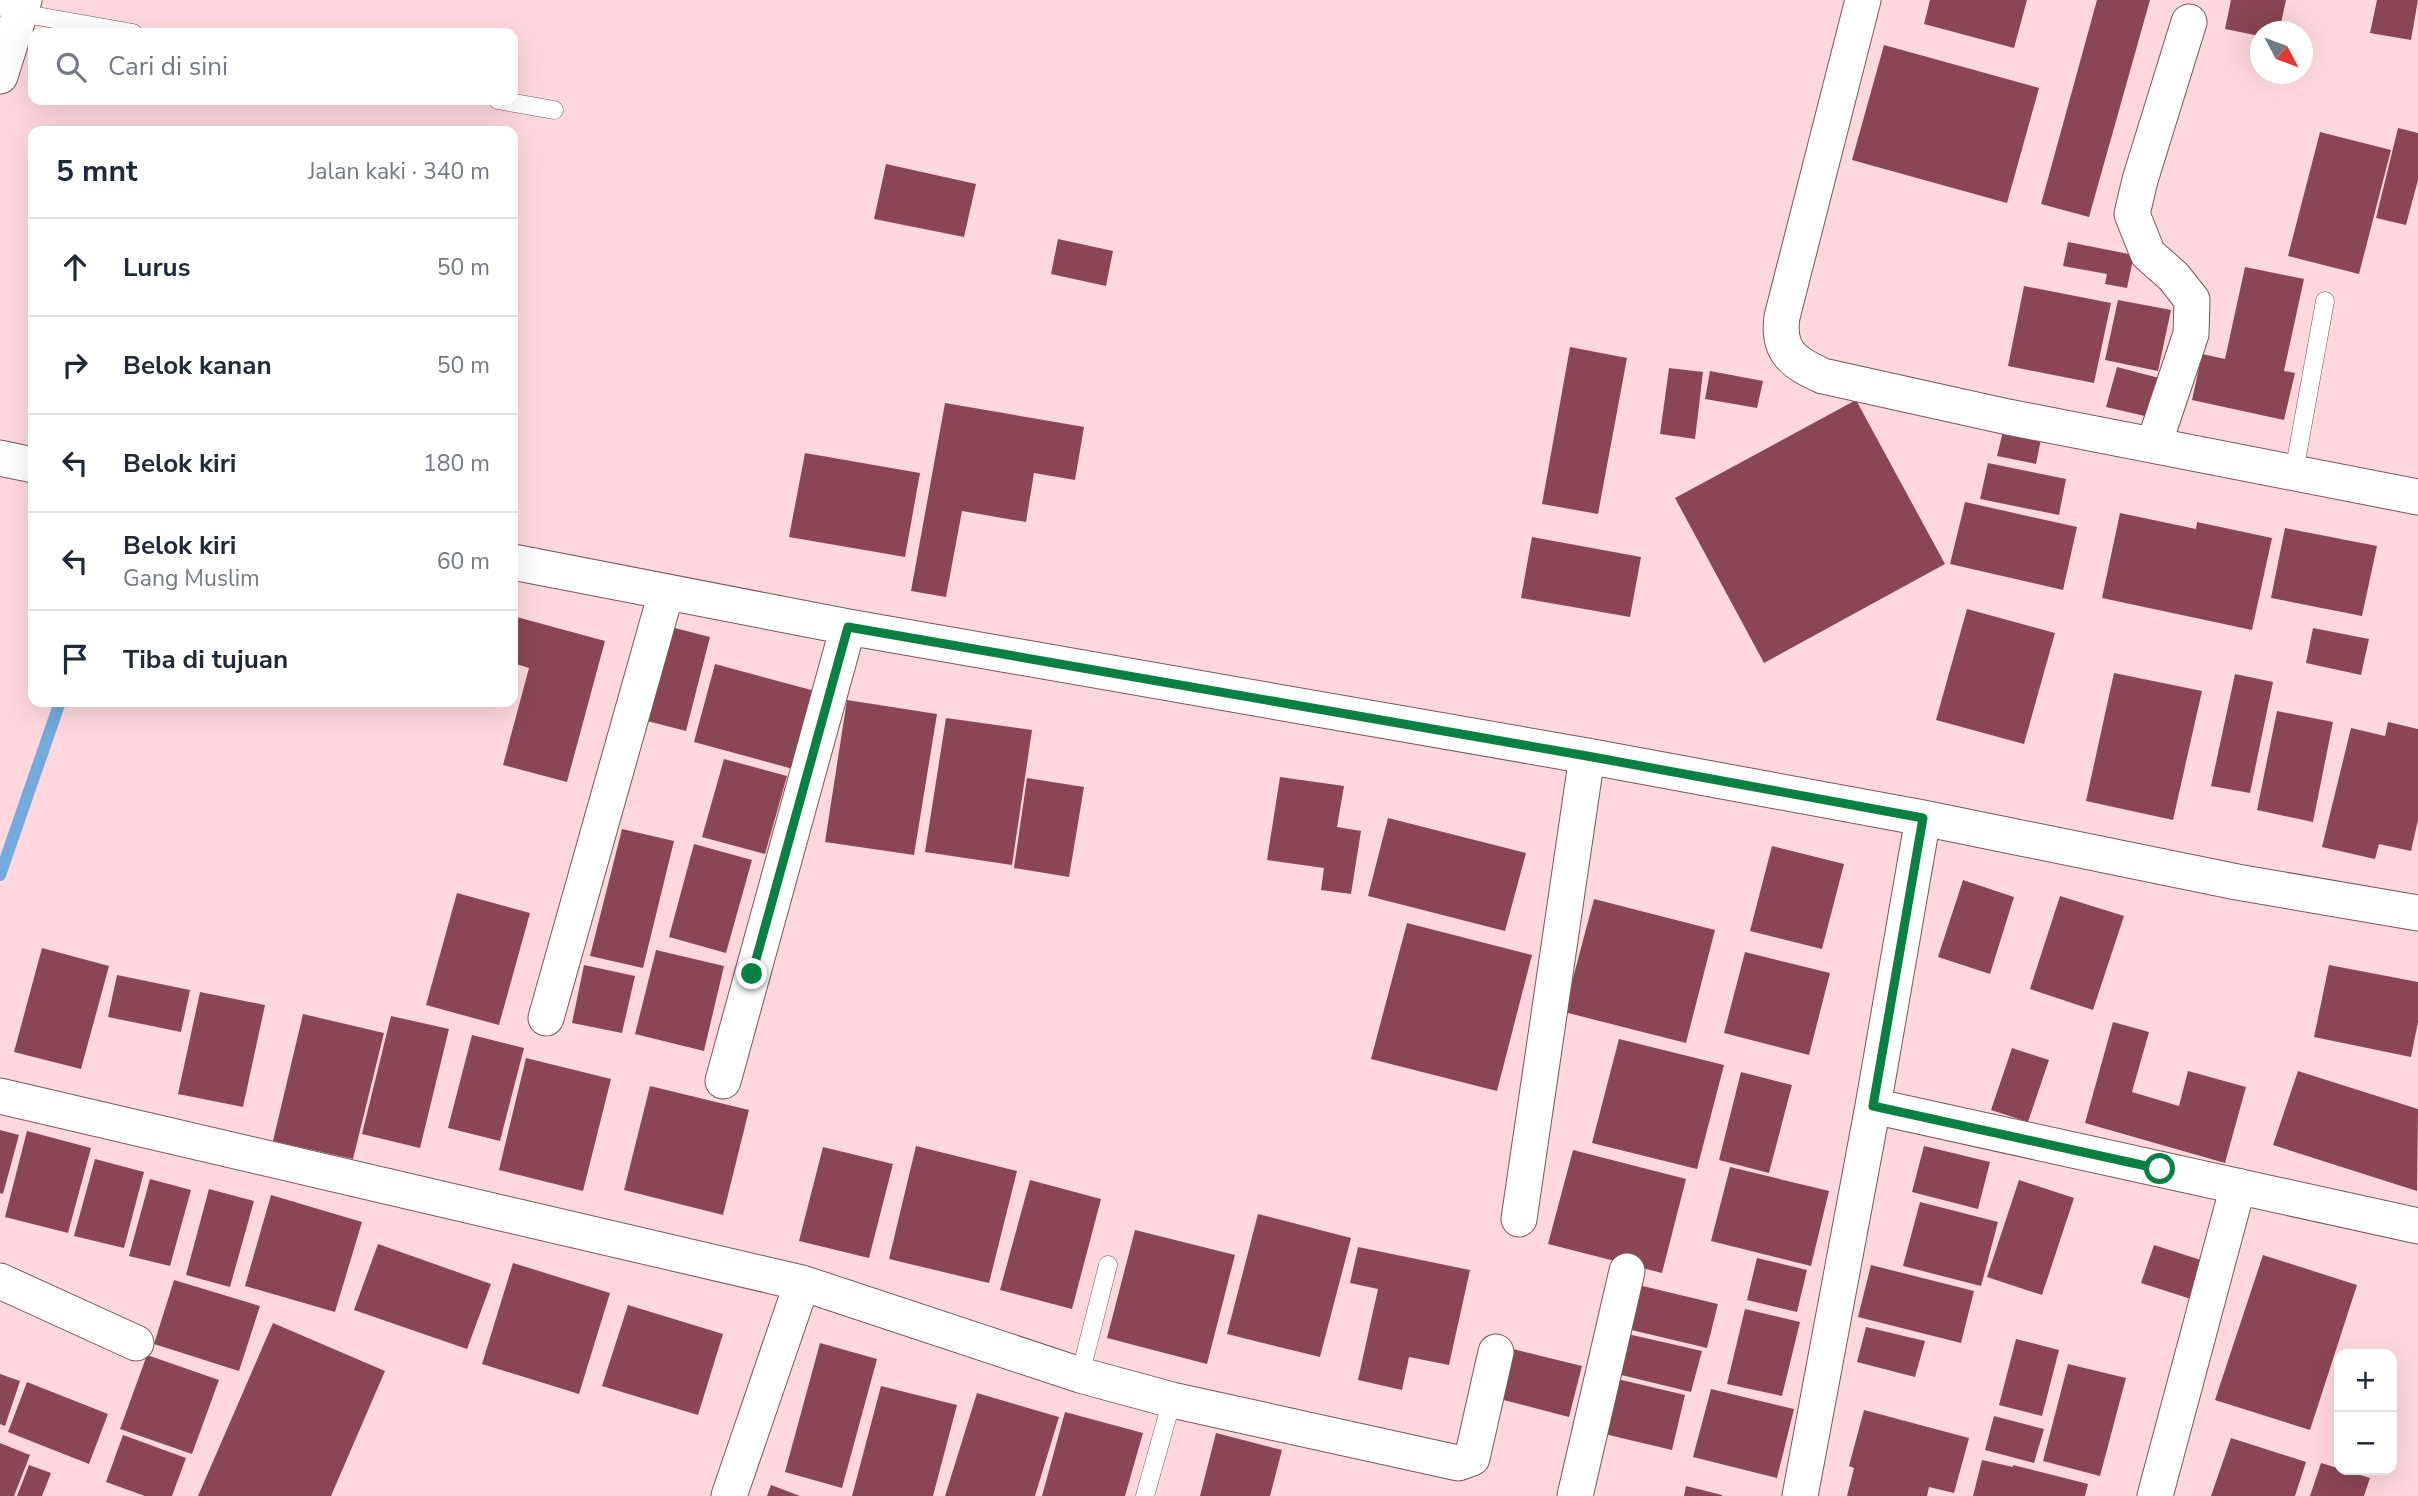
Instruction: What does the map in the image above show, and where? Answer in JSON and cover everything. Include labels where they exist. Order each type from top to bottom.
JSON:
[{"type":"street","points":[[1863,0],[1779,333],[1783,347],[1805,368],[1823,376],[2008,417],[2418,497]]},
{"type":"street","points":[[0,76],[15,6]]},
{"type":"street","points":[[2154,444],[2191,334],[2192,300],[2174,277],[2148,254],[2133,214],[2140,180],[2189,22]]},
{"type":"street","points":[[0,458],[28,464]]},
{"type":"street","points":[[518,563],[848,627],[1587,756],[1923,818],[2237,882],[2418,913]]},
{"type":"street","points":[[545,1018],[666,593]]},
{"type":"street","points":[[723,1081],[848,627]]},
{"type":"street","points":[[1519,1219],[1587,756]]},
{"type":"street","points":[[1800,1496],[1873,1106],[1923,818]]},
{"type":"street","points":[[0,1097],[802,1283],[1080,1375],[1172,1400],[1458,1463],[1472,1458],[1496,1352]]},
{"type":"street","points":[[1873,1106],[2418,1226]]},
{"type":"street","points":[[2155,1496],[2238,1186]]},
{"type":"street","points":[[1574,1496],[1627,1271]]},
{"type":"street","points":[[0,1281],[136,1343]]},
{"type":"street","points":[[729,1496],[802,1283]]},
{"type":"lane","points":[[15,6],[111,28]]},
{"type":"lane","points":[[518,104],[554,110]]},
{"type":"lane","points":[[2294,472],[2325,301]]},
{"type":"lane","points":[[1080,1375],[1108,1265]]},
{"type":"lane","points":[[1145,1496],[1172,1400]]},
{"type":"building","points":[[1930,0],[2027,0],[2014,48],[1924,24]]},
{"type":"building","points":[[2097,0],[2150,0],[2089,217],[2041,204]]},
{"type":"building","points":[[2231,0],[2286,0],[2281,21],[2250,21],[2250,34],[2225,29]]},
{"type":"building","points":[[2377,0],[2418,0],[2411,40],[2370,33]]},
{"type":"building","points":[[1884,45],[2039,88],[2007,203],[1852,160]]},
{"type":"building","points":[[2398,128],[2418,133],[2418,180],[2406,225],[2376,218]]},
{"type":"building","points":[[2320,132],[2391,150],[2359,274],[2288,256]]},
{"type":"building","points":[[886,164],[976,184],[964,237],[874,219]]},
{"type":"building","points":[[1058,239],[1113,251],[1106,286],[1051,274]]},
{"type":"building","points":[[2068,242],[2134,255],[2127,288],[2105,284],[2107,274],[2063,266]]},
{"type":"building","points":[[2245,267],[2304,279],[2284,371],[2295,373],[2284,420],[2192,400],[2202,354],[2225,359]]},
{"type":"building","points":[[2024,286],[2111,303],[2094,383],[2008,366]]},
{"type":"building","points":[[2118,300],[2171,310],[2158,371],[2105,360]]},
{"type":"building","points":[[1570,347],[1627,358],[1598,514],[1542,504]]},
{"type":"building","points":[[2117,367],[2159,378],[2149,417],[2106,407]]},
{"type":"building","points":[[1669,368],[1703,372],[1695,439],[1660,434]]},
{"type":"building","points":[[1710,371],[1763,381],[1757,408],[1705,399]]},
{"type":"building","points":[[1856,400],[1945,564],[1764,663],[1675,498]]},
{"type":"building","points":[[945,403],[1084,427],[1075,480],[1034,473],[1026,522],[962,511],[946,597],[911,591]]},
{"type":"building","points":[[2003,431],[2041,439],[2036,464],[1997,456]]},
{"type":"building","points":[[805,453],[920,473],[905,557],[789,537]]},
{"type":"building","points":[[1988,463],[2066,479],[2059,515],[1980,499]]},
{"type":"building","points":[[1965,502],[2077,527],[2063,590],[1950,564]]},
{"type":"building","points":[[2120,513],[2196,529],[2197,522],[2272,538],[2252,630],[2102,598]]},
{"type":"building","points":[[2285,528],[2377,546],[2362,616],[2271,598]]},
{"type":"building","points":[[1532,537],[1641,557],[1630,617],[1521,598]]},
{"type":"building","points":[[1967,609],[2055,633],[2024,744],[1936,720]]},
{"type":"building","points":[[518,617],[605,641],[567,782],[503,765],[529,668],[518,665]]},
{"type":"building","points":[[671,627],[710,637],[686,731],[647,721]]},
{"type":"building","points":[[2313,628],[2369,639],[2361,675],[2306,663]]},
{"type":"building","points":[[715,664],[815,691],[793,769],[694,742]]},
{"type":"building","points":[[2114,673],[2202,691],[2173,820],[2086,801]]},
{"type":"building","points":[[2235,674],[2273,682],[2250,793],[2211,786]]},
{"type":"building","points":[[847,700],[937,714],[914,855],[825,842]]},
{"type":"building","points":[[2277,711],[2333,722],[2313,822],[2257,810]]},
{"type":"building","points":[[946,718],[1032,730],[1012,865],[925,852]]},
{"type":"building","points":[[2388,722],[2418,729],[2418,820],[2411,851],[2379,844],[2375,859],[2322,847],[2351,728],[2385,736]]},
{"type":"building","points":[[724,759],[787,776],[765,854],[702,837]]},
{"type":"building","points":[[1280,777],[1344,786],[1337,827],[1361,831],[1351,894],[1321,890],[1324,868],[1267,860]]},
{"type":"building","points":[[1027,778],[1084,787],[1069,877],[1014,868]]},
{"type":"building","points":[[1388,818],[1526,853],[1505,931],[1368,896]]},
{"type":"building","points":[[622,829],[674,841],[643,968],[590,956]]},
{"type":"building","points":[[694,844],[752,860],[726,953],[669,937]]},
{"type":"building","points":[[1772,846],[1844,864],[1822,949],[1750,931]]},
{"type":"building","points":[[1963,880],[2014,897],[1990,974],[1938,957]]},
{"type":"building","points":[[457,893],[530,913],[499,1025],[426,1005]]},
{"type":"building","points":[[2060,896],[2124,916],[2093,1010],[2030,989]]},
{"type":"building","points":[[1594,899],[1715,930],[1686,1043],[1564,1012]]},
{"type":"building","points":[[1407,923],[1532,955],[1497,1091],[1371,1059]]},
{"type":"building","points":[[42,948],[109,966],[81,1069],[14,1052]]},
{"type":"building","points":[[656,950],[724,966],[704,1051],[635,1034]]},
{"type":"building","points":[[1745,952],[1830,973],[1809,1055],[1724,1033]]},
{"type":"building","points":[[584,965],[635,976],[622,1033],[572,1023]]},
{"type":"building","points":[[2329,965],[2418,982],[2418,1022],[2411,1057],[2314,1037]]},
{"type":"building","points":[[117,975],[190,990],[181,1032],[108,1017]]},
{"type":"building","points":[[200,992],[265,1005],[243,1107],[178,1094]]},
{"type":"building","points":[[303,1014],[384,1033],[353,1159],[273,1141]]},
{"type":"building","points":[[391,1016],[449,1029],[420,1148],[362,1134]]},
{"type":"building","points":[[2113,1022],[2149,1032],[2132,1092],[2179,1106],[2188,1071],[2246,1087],[2225,1163],[2085,1123]]},
{"type":"building","points":[[472,1035],[524,1048],[500,1141],[448,1128]]},
{"type":"building","points":[[1619,1039],[1724,1065],[1697,1169],[1592,1143]]},
{"type":"building","points":[[2012,1048],[2049,1060],[2028,1122],[1991,1110]]},
{"type":"building","points":[[526,1058],[611,1079],[583,1191],[499,1170]]},
{"type":"building","points":[[2298,1071],[2418,1109],[2417,1191],[2273,1145]]},
{"type":"building","points":[[1741,1072],[1792,1085],[1769,1173],[1719,1160]]},
{"type":"building","points":[[650,1086],[749,1110],[723,1215],[624,1190]]},
{"type":"building","points":[[0,1130],[19,1135],[3,1194],[0,1193]]},
{"type":"building","points":[[27,1131],[91,1148],[68,1233],[5,1217]]},
{"type":"building","points":[[916,1146],[1017,1171],[989,1283],[889,1259]]},
{"type":"building","points":[[1924,1146],[1990,1162],[1978,1209],[1912,1192]]},
{"type":"building","points":[[823,1147],[893,1164],[869,1258],[799,1241]]},
{"type":"building","points":[[1573,1150],[1686,1179],[1662,1273],[1548,1244]]},
{"type":"building","points":[[95,1159],[144,1172],[124,1248],[74,1236]]},
{"type":"building","points":[[1730,1167],[1829,1191],[1811,1266],[1711,1241]]},
{"type":"building","points":[[150,1179],[191,1190],[170,1266],[129,1256]]},
{"type":"building","points":[[1030,1180],[1101,1199],[1072,1309],[1000,1290]]},
{"type":"building","points":[[2019,1180],[2074,1198],[2042,1295],[1987,1277]]},
{"type":"building","points":[[209,1189],[254,1201],[230,1287],[186,1275]]},
{"type":"building","points":[[271,1195],[362,1222],[335,1312],[245,1286]]},
{"type":"building","points":[[1920,1202],[1998,1222],[1981,1286],[1903,1266]]},
{"type":"building","points":[[1258,1214],[1351,1238],[1320,1357],[1227,1334]]},
{"type":"building","points":[[1135,1230],[1235,1255],[1207,1364],[1107,1338]]},
{"type":"building","points":[[378,1244],[491,1284],[467,1349],[354,1310]]},
{"type":"building","points":[[2154,1245],[2204,1261],[2191,1299],[2141,1283]]},
{"type":"building","points":[[1358,1247],[1470,1270],[1449,1365],[1409,1357],[1402,1390],[1358,1380],[1378,1289],[1350,1283]]},
{"type":"building","points":[[2263,1255],[2357,1285],[2336,1349],[2334,1349],[2310,1430],[2215,1400]]},
{"type":"building","points":[[1757,1258],[1807,1270],[1797,1312],[1747,1300]]},
{"type":"building","points":[[513,1263],[610,1293],[579,1394],[482,1364]]},
{"type":"building","points":[[1871,1265],[1974,1291],[1961,1343],[1858,1317]]},
{"type":"building","points":[[174,1280],[260,1306],[239,1371],[154,1344]]},
{"type":"building","points":[[1630,1283],[1718,1304],[1707,1348],[1619,1327]]},
{"type":"building","points":[[628,1305],[723,1334],[698,1415],[602,1386]]},
{"type":"building","points":[[1745,1309],[1800,1322],[1782,1396],[1727,1384]]},
{"type":"building","points":[[273,1323],[385,1371],[331,1496],[198,1496]]},
{"type":"building","points":[[1866,1327],[1925,1341],[1915,1377],[1857,1362]]},
{"type":"building","points":[[1619,1332],[1702,1351],[1691,1392],[1609,1372]]},
{"type":"building","points":[[2016,1339],[2059,1350],[2042,1416],[1999,1405]]},
{"type":"building","points":[[820,1343],[877,1359],[842,1488],[785,1472]]},
{"type":"building","points":[[1500,1346],[1582,1366],[1569,1417],[1488,1396]]},
{"type":"building","points":[[147,1355],[219,1380],[192,1454],[120,1429]]},
{"type":"building","points":[[2068,1364],[2126,1378],[2100,1476],[2043,1461]]},
{"type":"building","points":[[0,1374],[20,1381],[5,1426],[0,1424]]},
{"type":"building","points":[[1609,1377],[1685,1395],[1672,1450],[1596,1432]]},
{"type":"building","points":[[27,1382],[108,1414],[89,1464],[8,1432]]},
{"type":"building","points":[[881,1386],[957,1405],[933,1496],[852,1496]]},
{"type":"building","points":[[1711,1389],[1794,1409],[1777,1478],[1693,1457]]},
{"type":"building","points":[[977,1393],[1059,1417],[1035,1496],[945,1496]]},
{"type":"building","points":[[1864,1410],[1969,1438],[1954,1493],[1929,1487],[1927,1496],[1847,1496],[1854,1468],[1849,1466]]},
{"type":"building","points":[[1065,1412],[1143,1433],[1125,1496],[1042,1496]]},
{"type":"building","points":[[1994,1416],[2044,1429],[2034,1463],[1985,1450]]},
{"type":"building","points":[[1216,1433],[1282,1450],[1270,1496],[1200,1496]]},
{"type":"building","points":[[123,1435],[186,1458],[172,1496],[145,1496],[106,1482]]},
{"type":"building","points":[[2231,1438],[2306,1462],[2295,1496],[2211,1496]]},
{"type":"building","points":[[0,1443],[30,1455],[14,1496],[0,1496]]},
{"type":"building","points":[[1982,1460],[2088,1484],[2085,1496],[1973,1496]]},
{"type":"building","points":[[2321,1463],[2334,1467],[2334,1475],[2360,1475],[2370,1478],[2364,1496],[2310,1496]]},
{"type":"building","points":[[29,1465],[51,1473],[42,1496],[17,1496]]},
{"type":"building","points":[[771,1485],[800,1496],[767,1496]]},
{"type":"building","points":[[1686,1486],[1722,1495],[1722,1496],[1684,1496]]},
{"type":"waterway","points":[[0,875],[58,707]]},
{"type":"route","points":[[752,974],[848,627],[1587,756],[1923,818],[1873,1106],[2160,1169]]}]
